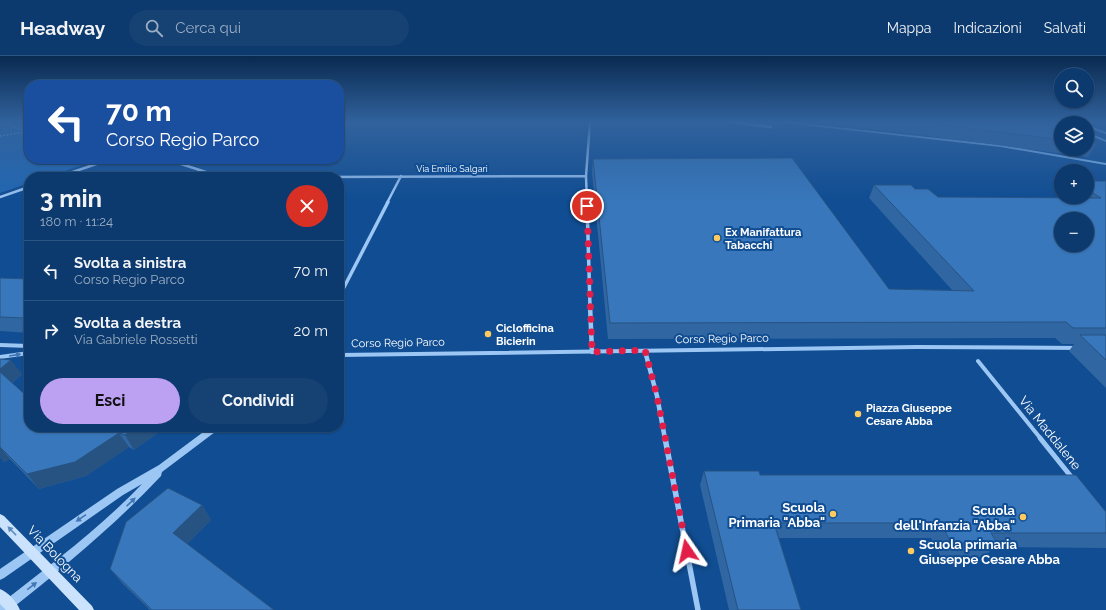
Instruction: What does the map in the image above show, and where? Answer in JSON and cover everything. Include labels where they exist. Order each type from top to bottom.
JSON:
[{"type":"main road","name":"Via Bologna","points":[[0,519],[51,570],[88,610]]},
{"type":"main road","points":[[0,595],[8,608]]},
{"type":"street","points":[[588,148],[586,176],[592,352]]},
{"type":"street","points":[[73,172],[96,164]]},
{"type":"street","points":[[181,164],[206,172]]},
{"type":"street","points":[[344,287],[401,176]]},
{"type":"street","name":"Via Emilio Salgari","points":[[344,177],[586,176]]},
{"type":"street","points":[[0,197],[24,189]]},
{"type":"street","points":[[0,345],[24,346]]},
{"type":"street","name":"Corso Regio Parco","points":[[344,355],[917,347],[1091,348]]},
{"type":"street","points":[[645,350],[657,396],[698,610]]},
{"type":"street","points":[[0,357],[24,354]]},
{"type":"street","name":"Via Maddalene","points":[[978,361],[1078,484]]},
{"type":"street","points":[[0,575],[120,492],[162,468],[209,432]]},
{"type":"street","points":[[8,608],[134,500],[162,468]]},
{"type":"shaded area","points":[[0,148],[24,148],[24,164],[85,164],[62,172],[24,172],[24,185],[0,193]]},
{"type":"building","points":[[792,158],[889,289],[974,291],[874,185],[911,185],[915,189],[928,189],[938,197],[1054,198],[1054,204],[1094,204],[1094,198],[1101,198],[1094,194],[1094,181],[1106,181],[1106,328],[1073,328],[1066,322],[610,323],[593,159]]},
{"type":"building","points":[[0,278],[24,279],[24,318],[0,317]]},
{"type":"building","points":[[1080,335],[1106,335],[1106,360]]},
{"type":"building","points":[[0,359],[11,360],[0,369]]},
{"type":"building","points":[[0,372],[24,394],[24,432],[130,432],[125,435],[119,433],[75,462],[27,474],[0,447]]},
{"type":"building","points":[[704,471],[759,471],[760,475],[1076,475],[1106,512],[1106,533],[991,533],[997,543],[951,543],[941,523],[774,523],[801,610],[738,610]]},
{"type":"building","points":[[168,488],[202,505],[173,533],[274,610],[152,610],[110,569],[126,522]]},
{"type":"waterway","points":[[1012,148],[1106,164]]},
{"type":"place","name":"Ex Manifattura Tabacchi","points":[[717,238]]},
{"type":"place","name":"Ciclofficina Bicierin","points":[[488,334]]},
{"type":"place","name":"Piazza Giuseppe Cesare Abba","points":[[858,414]]},
{"type":"place","name":"Scuola Primaria \"Abba\"","points":[[833,514]]},
{"type":"place","name":"Scuola dell'Infanzia \"Abba\"","points":[[1023,517]]},
{"type":"place","name":"Scuola primaria Giuseppe Cesare Abba","points":[[911,551]]},
{"type":"route","points":[[587,206],[592,352],[645,350],[657,396],[687,551]]}]
